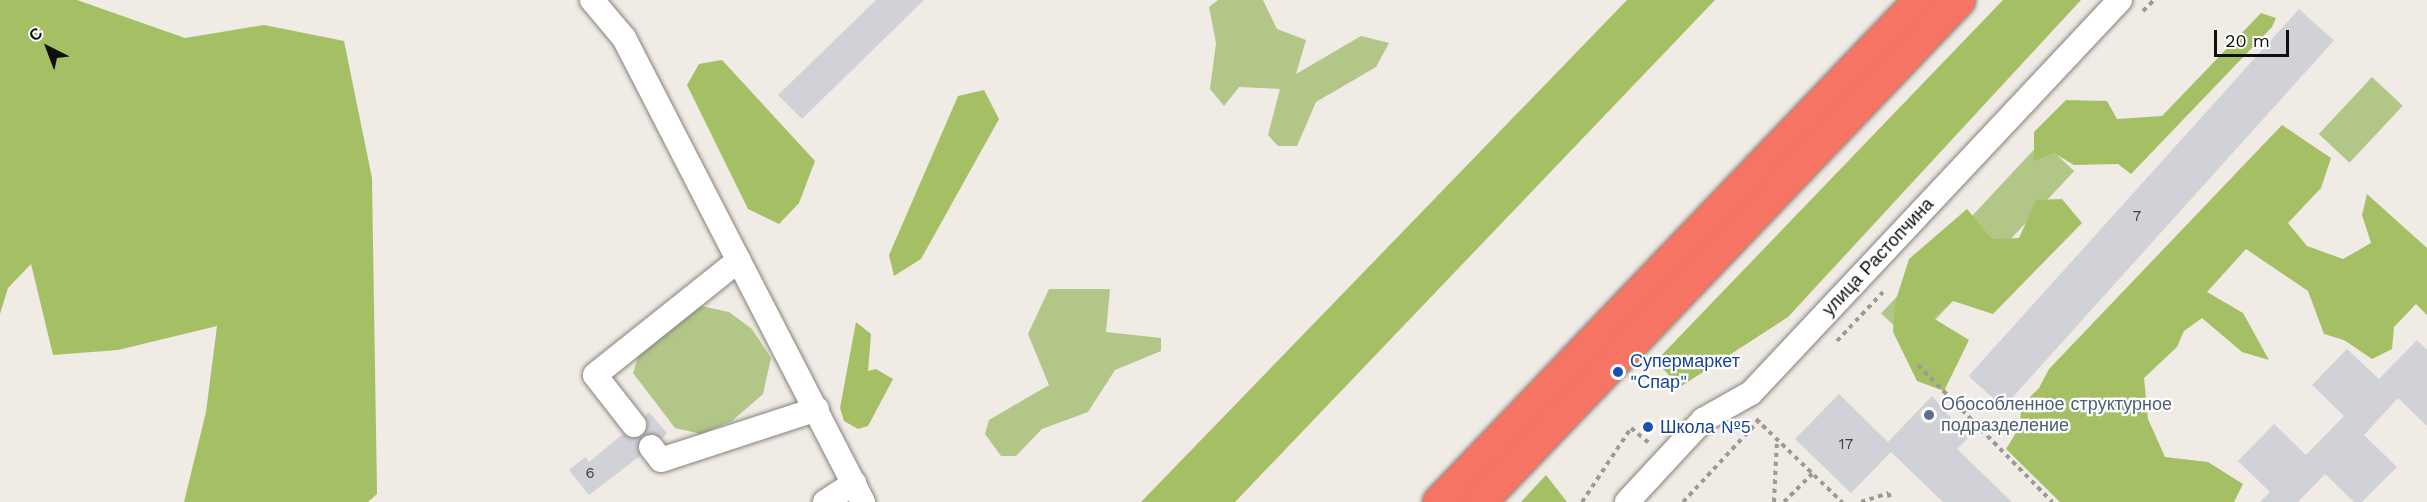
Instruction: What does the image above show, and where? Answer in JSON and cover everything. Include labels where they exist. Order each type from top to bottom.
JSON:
[{"type":"highway","points":[[1439,502],[1920,0]]},
{"type":"highway","points":[[1479,502],[1958,0]]},
{"type":"street","points":[[592,0],[624,38],[818,409],[858,492],[825,502]]},
{"type":"street","name":"улица Растопчина","points":[[1627,502],[1703,420],[1751,393],[2120,0]]},
{"type":"street","points":[[634,425],[595,375],[739,260]]},
{"type":"street","points":[[651,447],[661,460],[818,409]]},
{"type":"path","points":[[1918,365],[2052,502]]},
{"type":"path","points":[[1737,401],[1842,502]]},
{"type":"path","points":[[1581,502],[1631,428]]},
{"type":"path","points":[[1774,502],[1777,440]]},
{"type":"path","points":[[1784,502],[1812,474]]},
{"type":"path","points":[[1861,502],[1890,492],[1890,502]]},
{"type":"green space","points":[[0,0],[77,0],[185,38],[264,25],[344,41],[372,178],[377,494],[368,502],[184,502],[206,412],[217,326],[118,350],[53,355],[31,264],[8,288],[0,314]]},
{"type":"green space","points":[[1218,0],[1263,0],[1277,29],[1306,40],[1296,74],[1361,36],[1389,43],[1376,67],[1316,102],[1297,146],[1278,146],[1268,135],[1280,89],[1239,87],[1224,106],[1210,89],[1216,43],[1209,7]]},
{"type":"green space","points":[[1627,0],[1715,0],[1235,502],[1141,502]]},
{"type":"green space","points":[[2003,0],[2081,0],[1788,317],[1680,387],[1656,361]]},
{"type":"green space","points":[[2261,13],[2276,18],[2272,27],[2131,174],[2118,164],[2074,165],[2054,153],[2034,161],[2034,132],[2066,100],[2107,101],[2117,119],[2162,116]]},
{"type":"green space","points":[[722,60],[815,161],[799,203],[779,224],[748,209],[687,85],[699,64]]},
{"type":"green space","points":[[2372,77],[2403,106],[2350,163],[2319,134]]},
{"type":"green space","points":[[984,90],[999,119],[921,259],[894,276],[889,255],[958,96]]},
{"type":"green space","points":[[2282,125],[2331,158],[2321,188],[2288,223],[2307,246],[2343,259],[2371,243],[2362,215],[2367,194],[2427,248],[2427,315],[2416,304],[2394,327],[2392,349],[2372,359],[2344,340],[2324,334],[2308,291],[2246,249],[2207,292],[2243,313],[2269,360],[2242,352],[2202,318],[2184,331],[2177,347],[2144,378],[2148,419],[2165,457],[2208,462],[2243,484],[2234,502],[2060,502],[2006,449],[2019,428],[2022,405],[2039,388],[2049,369]]},
{"type":"green space","points":[[2042,141],[2074,171],[1913,344],[1881,314]]},
{"type":"green space","points":[[2062,199],[2082,223],[1993,314],[1953,301],[1933,318],[1969,340],[1944,391],[1917,381],[1893,332],[1895,303],[1909,259],[1967,209],[1992,239],[2019,238],[2036,200]]},
{"type":"green space","points":[[1049,289],[1110,289],[1106,332],[1161,338],[1161,351],[1115,370],[1088,412],[1042,429],[1016,456],[1001,456],[985,434],[989,420],[1049,385],[1028,334]]},
{"type":"green space","points":[[697,305],[729,312],[752,329],[771,358],[763,394],[732,421],[701,434],[675,428],[633,373],[641,347]]},
{"type":"green space","points":[[856,322],[871,334],[868,371],[876,369],[893,379],[868,426],[858,429],[844,421],[840,408]]},
{"type":"green space","points":[[1546,475],[1567,502],[1521,502]]},
{"type":"building","points":[[876,0],[924,0],[802,119],[778,95]]},
{"type":"building","points":[[2299,9],[2334,40],[2003,408],[1968,376]]},
{"type":"building","points":[[2417,340],[2427,350],[2427,426],[2398,398],[2364,435],[2397,467],[2362,502],[2354,502],[2325,474],[2298,502],[2260,502],[2270,492],[2238,461],[2274,424],[2306,455],[2344,416],[2312,385],[2347,349],[2379,379]]},
{"type":"building","points":[[1839,394],[1888,442],[1932,396],[1968,438],[1957,449],[2012,502],[1943,502],[1891,452],[1851,493],[1795,439]]},
{"type":"building","points":[[649,412],[667,433],[662,438],[644,435],[648,424],[645,416]]},
{"type":"building","points":[[623,434],[641,437],[640,456],[589,495],[569,470],[585,457],[589,462]]},
{"type":"place","name":"Супермаркет \"Спар\"","points":[[1618,372]]},
{"type":"place","name":"Обособленное структурное подразделение","points":[[1929,415]]},
{"type":"place","name":"Школа №5","points":[[1648,427]]}]
